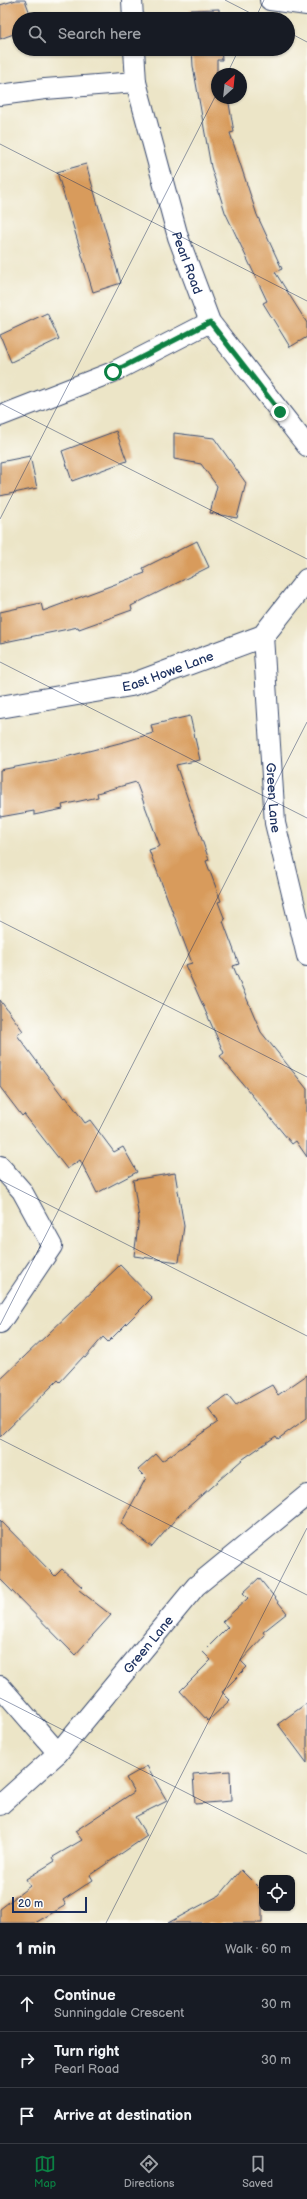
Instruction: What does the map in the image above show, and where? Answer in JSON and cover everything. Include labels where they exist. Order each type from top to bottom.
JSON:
[{"type":"street","points":[[132,0],[133,12]]},
{"type":"street","points":[[270,0],[307,5]]},
{"type":"street","name":"Pearl Road","points":[[134,56],[136,82],[178,237],[210,322],[307,446]]},
{"type":"street","points":[[0,95],[46,89],[136,82]]},
{"type":"street","points":[[0,416],[113,372],[210,322]]},
{"type":"street","points":[[263,636],[307,580]]},
{"type":"street","name":"East Howe Lane","points":[[0,707],[131,685],[263,636]]},
{"type":"street","name":"Green Lane","points":[[263,636],[275,822],[307,956]]},
{"type":"street","points":[[0,1166],[22,1191],[52,1246],[0,1323]]},
{"type":"street","name":"Green Lane","points":[[0,1805],[58,1753],[196,1586],[307,1495]]},
{"type":"street","points":[[0,1686],[58,1753]]},
{"type":"building","points":[[16,0],[25,0],[29,12],[12,12],[12,35],[0,39],[0,5]]},
{"type":"building","points":[[219,9],[219,12],[190,12],[190,10]]},
{"type":"building","points":[[192,56],[222,56],[222,60],[217,60],[217,68],[211,68],[211,104],[229,104],[234,132],[230,133],[257,215],[282,269],[275,272],[307,323],[307,337],[290,347],[263,303],[267,301],[225,212],[211,167]]},
{"type":"building","points":[[86,164],[121,283],[93,292],[57,172]]},
{"type":"building","points":[[47,313],[59,339],[11,362],[0,335]]},
{"type":"building","points":[[116,431],[127,461],[72,481],[62,451]]},
{"type":"building","points":[[174,433],[214,438],[246,483],[237,518],[210,513],[217,486],[201,464],[174,459]]},
{"type":"building","points":[[30,456],[37,488],[0,496],[0,462]]},
{"type":"building","points":[[197,541],[209,567],[131,606],[132,610],[79,629],[78,627],[0,643],[0,612],[41,603],[43,611],[145,573],[143,568]]},
{"type":"building","points":[[190,716],[200,760],[176,765],[209,860],[206,861],[221,901],[218,902],[225,920],[223,921],[239,964],[233,966],[261,1032],[307,1089],[307,1157],[296,1141],[292,1144],[220,1056],[224,1053],[185,965],[192,963],[149,850],[160,846],[136,782],[97,793],[98,797],[62,805],[63,809],[34,815],[34,811],[0,817],[0,770],[58,759],[127,741],[153,733],[151,725]]},
{"type":"building","points":[[0,1000],[23,1031],[17,1035],[64,1098],[66,1097],[85,1123],[90,1120],[114,1152],[123,1147],[137,1172],[97,1193],[80,1160],[67,1169],[24,1114],[22,1116],[0,1087]]},
{"type":"building","points":[[175,1173],[184,1226],[179,1262],[134,1256],[139,1218],[133,1180]]},
{"type":"building","points":[[120,1265],[152,1298],[108,1342],[103,1337],[85,1358],[83,1357],[60,1382],[58,1380],[0,1437],[0,1380]]},
{"type":"building","points":[[307,1375],[307,1418],[278,1439],[276,1436],[243,1459],[178,1516],[152,1547],[121,1524],[146,1478],[138,1470],[156,1454],[162,1461],[218,1422],[208,1409],[228,1395],[236,1405],[272,1385],[278,1395]]},
{"type":"building","points":[[0,1520],[55,1576],[62,1569],[82,1587],[79,1590],[111,1615],[75,1655],[0,1579]]},
{"type":"building","points":[[259,1578],[287,1613],[263,1632],[265,1635],[241,1661],[247,1667],[222,1692],[230,1700],[208,1721],[180,1691],[211,1660],[203,1652],[228,1627],[222,1622],[248,1598],[243,1593]]},
{"type":"building","points":[[307,1703],[307,1763],[278,1724]]},
{"type":"building","points":[[147,1766],[167,1801],[135,1817],[147,1836],[90,1875],[93,1880],[63,1900],[66,1905],[35,1923],[0,1923],[0,1909],[30,1886],[26,1879],[55,1861],[53,1857],[82,1840],[75,1831],[134,1792],[126,1778]]},
{"type":"building","points":[[230,1771],[231,1801],[195,1804],[193,1774]]},
{"type":"building","points":[[241,1870],[259,1888],[259,1911],[262,1911],[262,1923],[168,1923],[220,1895]]},
{"type":"route","points":[[113,372],[210,322],[280,412]]}]
